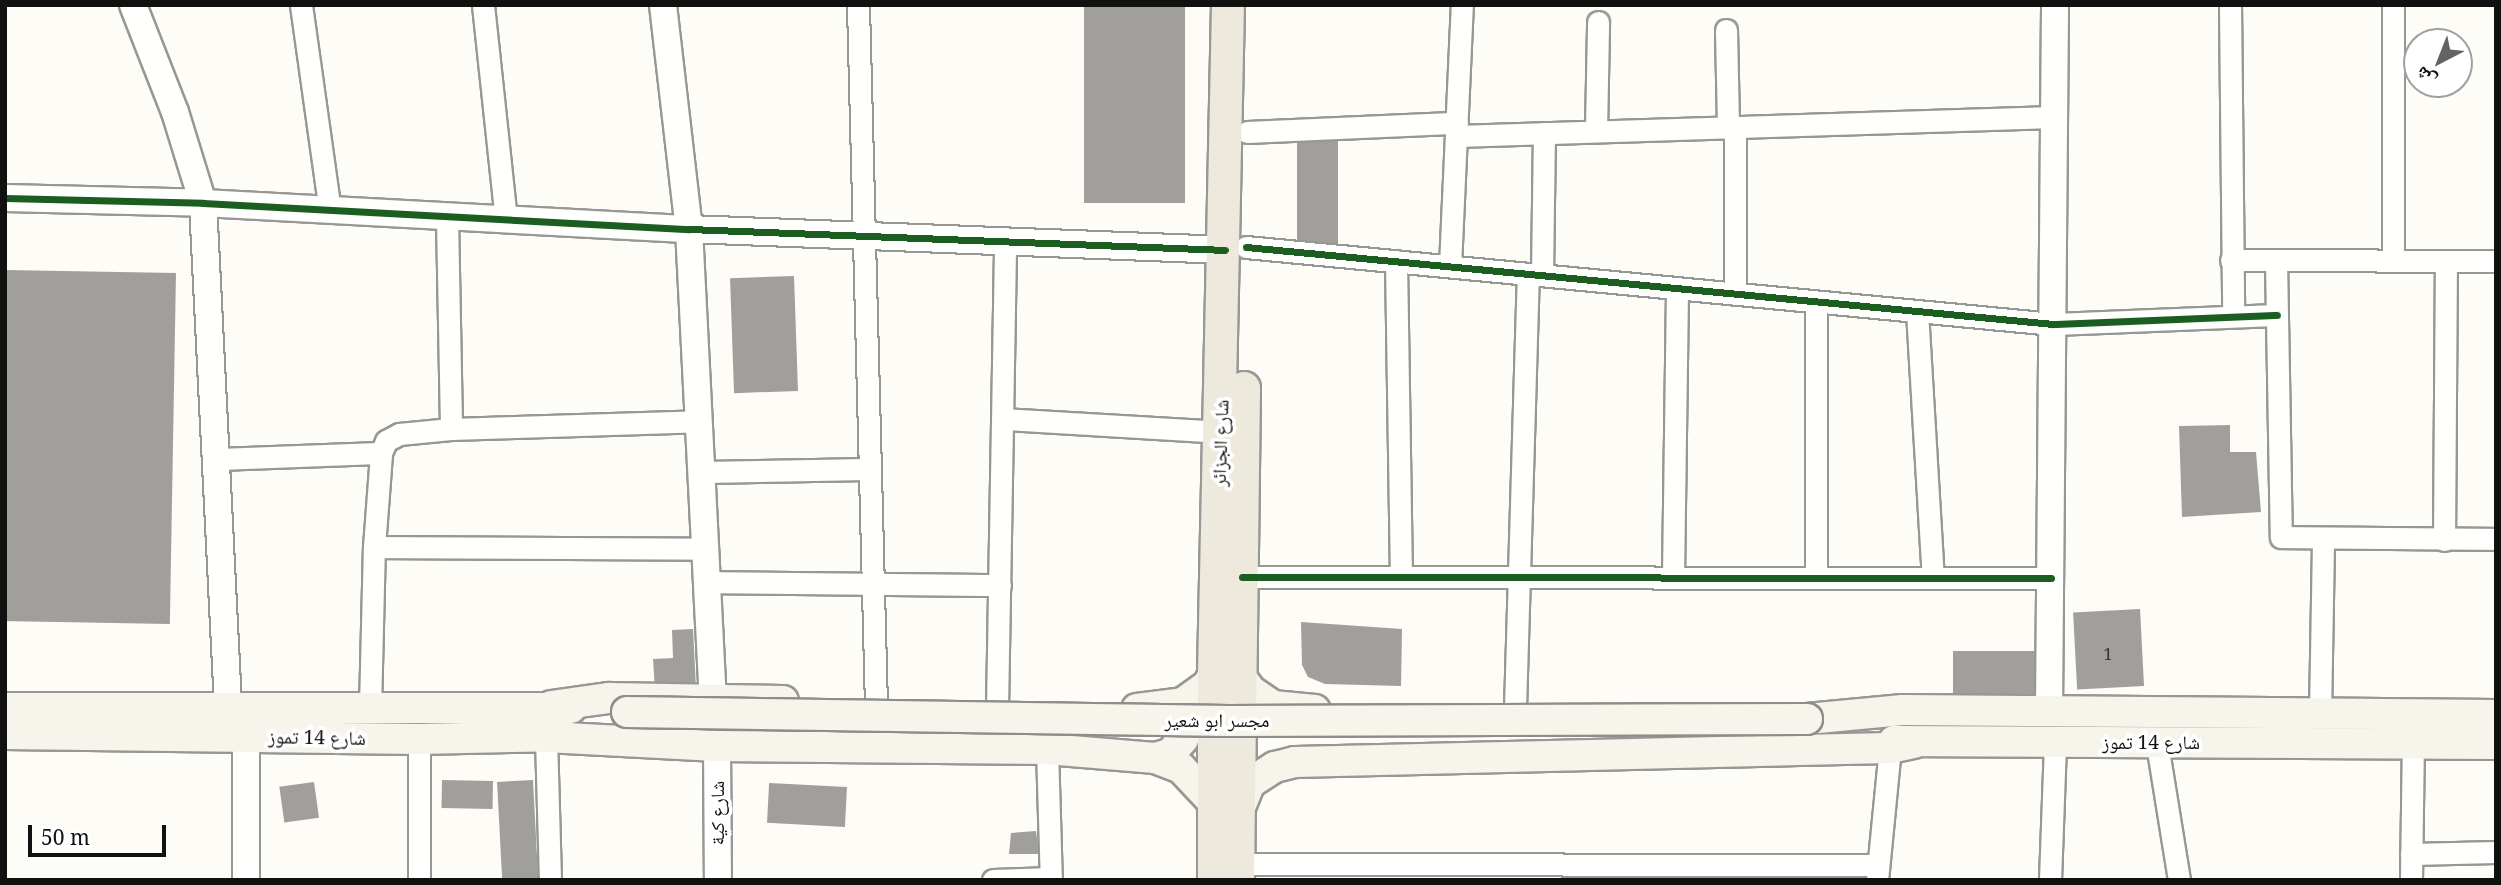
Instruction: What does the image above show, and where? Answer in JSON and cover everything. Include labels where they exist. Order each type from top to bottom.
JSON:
[{"type":"main road","name":"شارع الجزائر","points":[[1227,674],[1242,577],[1228,5]]},
{"type":"main road","name":"شارع الجزائر","points":[[1230,874],[1222,432],[1235,248],[1247,132],[1250,5]]},
{"type":"main road","points":[[551,706],[609,698],[713,697],[876,705],[1154,709],[1196,696],[1227,674],[1263,700],[1298,711],[1387,706],[1903,710]]},
{"type":"main road","name":"شارع 14 تموز","points":[[5,708],[551,706],[628,721]]},
{"type":"main road","points":[[1154,709],[1177,719],[1183,739],[1170,754],[1155,758]]},
{"type":"main road","name":"شارع 14 تموز","points":[[1807,727],[1903,710],[2496,715]]},
{"type":"main road","points":[[1298,711],[1280,723],[1278,740],[1288,752],[1307,761]]},
{"type":"main road","name":"شارع 14 تموز","points":[[5,734],[419,739],[546,737],[628,721]]},
{"type":"main road","name":"مجسر ابو شعير","points":[[628,721],[1228,738],[1807,727]]},
{"type":"main road","name":"شارع 14 تموز","points":[[1807,727],[1902,746],[2055,743],[2496,744]]},
{"type":"main road","points":[[546,737],[717,746],[1047,749],[1155,758],[1181,768],[1228,804],[1261,774],[1307,761],[1902,746]]},
{"type":"street","points":[[133,5],[175,112],[203,203],[229,706]]},
{"type":"street","points":[[302,5],[330,211]]},
{"type":"street","points":[[483,5],[506,220]]},
{"type":"street","points":[[663,5],[689,229],[713,697]]},
{"type":"street","points":[[858,5],[876,705]]},
{"type":"street","points":[[1450,266],[1462,5]]},
{"type":"street","points":[[2049,710],[2055,5]]},
{"type":"street","points":[[2230,5],[2232,317]]},
{"type":"street","points":[[2393,5],[2393,261]]},
{"type":"street","points":[[1596,131],[1598,22]]},
{"type":"street","points":[[1726,30],[1735,294]]},
{"type":"street","points":[[1247,132],[1457,129],[1544,133],[2054,117]]},
{"type":"street","points":[[1515,708],[1516,577],[1544,133]]},
{"type":"street","points":[[5,198],[203,203],[447,218],[1005,242],[1235,248],[2053,324],[2277,315]]},
{"type":"street","points":[[447,218],[451,429]]},
{"type":"street","points":[[997,708],[1005,242]]},
{"type":"street","points":[[2231,260],[2496,261]]},
{"type":"street","points":[[2277,260],[2281,537],[2496,539]]},
{"type":"street","points":[[1396,261],[1401,577]]},
{"type":"street","points":[[2444,540],[2446,261]]},
{"type":"street","points":[[1673,578],[1677,288]]},
{"type":"street","points":[[1816,302],[1816,578]]},
{"type":"street","points":[[1917,311],[1933,578]]},
{"type":"street","points":[[1004,419],[1222,432]]},
{"type":"street","points":[[370,708],[374,547],[381,453],[386,441],[398,434],[451,429],[699,421]]},
{"type":"street","points":[[216,459],[381,453]]},
{"type":"street","points":[[701,472],[870,469]]},
{"type":"street","points":[[2320,714],[2323,538]]},
{"type":"street","points":[[374,547],[705,549]]},
{"type":"street","points":[[1242,577],[2050,578]]},
{"type":"street","points":[[707,582],[1000,585]]},
{"type":"street","points":[[246,737],[246,880]]},
{"type":"street","points":[[546,737],[550,880]]},
{"type":"street","points":[[419,739],[419,880]]},
{"type":"street","points":[[2050,880],[2055,743]]},
{"type":"street","points":[[2157,744],[2179,880]]},
{"type":"street","points":[[2411,880],[2413,744]]},
{"type":"street","name":"شارع كية","points":[[717,746],[718,880]]},
{"type":"street","points":[[1230,874],[1877,872],[1902,746]]},
{"type":"street","points":[[993,880],[1051,879],[1047,749]]},
{"type":"street","points":[[2411,854],[2496,852]]},
{"type":"building","points":[[1084,5],[1185,5],[1185,203],[1084,203]]},
{"type":"building","points":[[1297,137],[1338,137],[1338,243],[1297,243]]},
{"type":"building","points":[[5,270],[176,273],[170,624],[5,621]]},
{"type":"building","points":[[794,276],[798,391],[734,393],[730,278]]},
{"type":"building","points":[[2230,425],[2230,452],[2256,452],[2261,512],[2182,517],[2179,426]]},
{"type":"building","points":[[2140,609],[2144,686],[2077,689],[2073,613]]},
{"type":"building","points":[[1301,622],[1402,629],[1401,686],[1325,684],[1308,677],[1302,665]]},
{"type":"building","points":[[693,629],[696,688],[655,690],[653,659],[673,658],[672,630]]},
{"type":"building","points":[[1953,651],[2035,651],[2035,698],[1953,698]]},
{"type":"building","points":[[442,780],[493,781],[493,809],[442,808]]},
{"type":"building","points":[[533,780],[538,880],[502,880],[497,782]]},
{"type":"building","points":[[314,782],[319,818],[284,823],[279,787]]},
{"type":"building","points":[[769,783],[847,787],[845,827],[767,823]]},
{"type":"building","points":[[1036,831],[1039,854],[1009,854],[1011,833]]},
{"type":"cycle path","points":[[5,198],[203,203],[689,229],[1225,250]]},
{"type":"cycle path","points":[[1246,247],[2053,324],[2277,315]]},
{"type":"cycle path","points":[[1242,577],[2051,578]]}]
